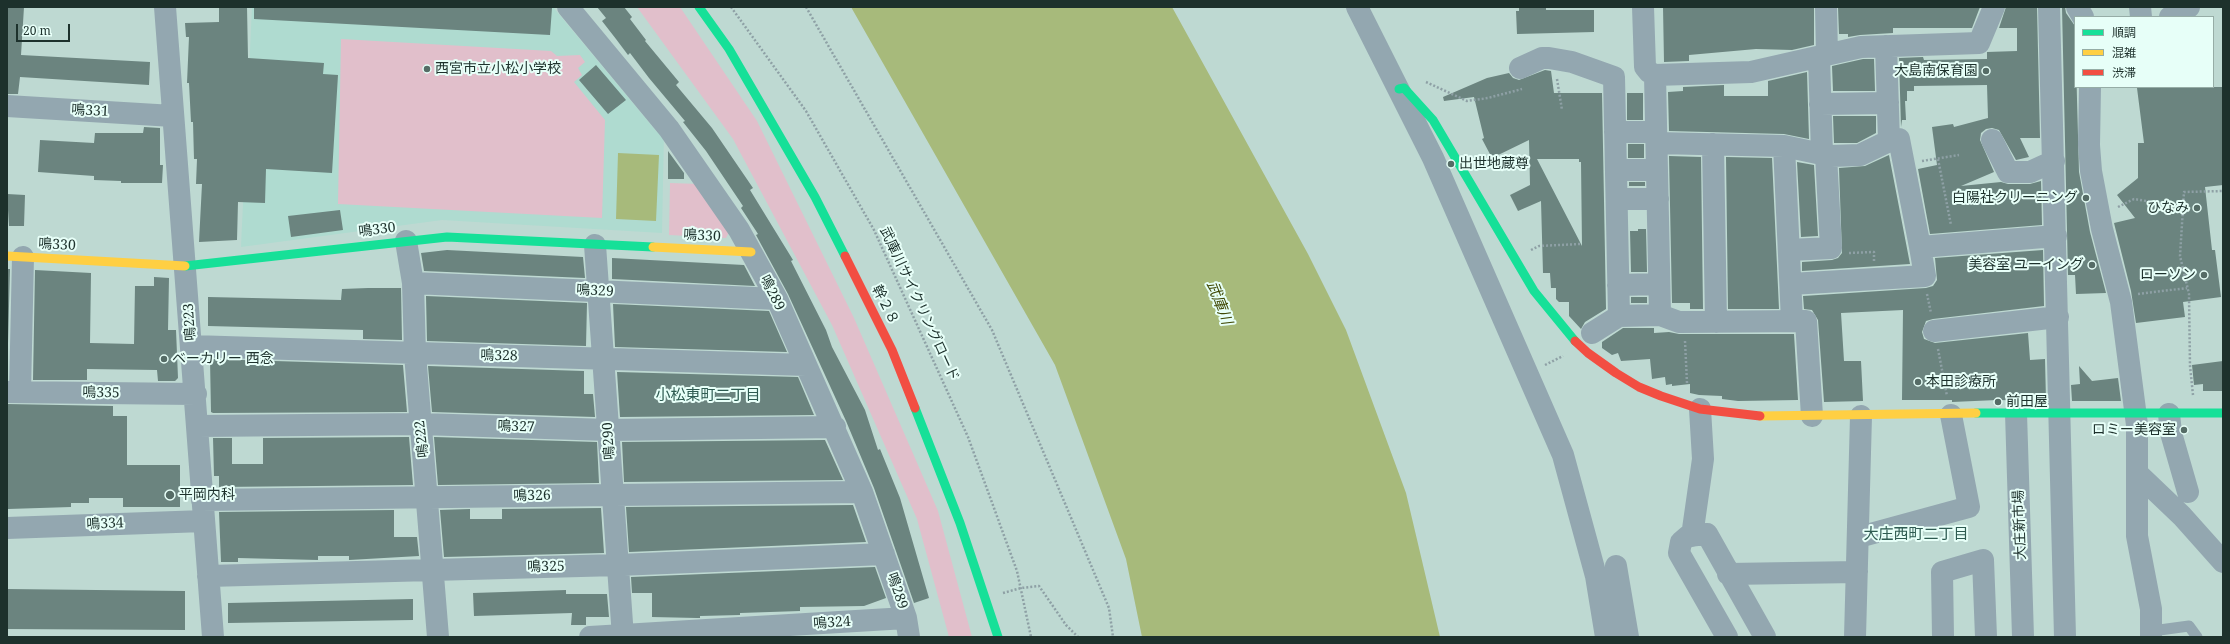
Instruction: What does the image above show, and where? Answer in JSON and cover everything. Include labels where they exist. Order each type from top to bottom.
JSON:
[{"type":"street","name":"鳴223","points":[[165,7],[196,394],[213,637]]},
{"type":"street","name":"鳴289","points":[[568,7],[669,129],[739,230],[777,299],[835,427],[862,492],[884,554],[907,628]]},
{"type":"street","name":"幹２８","points":[[699,7],[729,49],[815,197],[892,350],[960,523],[998,637]]},
{"type":"street","points":[[1357,7],[1433,158],[1563,455],[1596,576],[1606,637]]},
{"type":"street","points":[[1644,7],[1646,67],[1649,72],[1655,75],[1751,72],[1861,47],[1979,43],[1994,7]]},
{"type":"street","points":[[1789,250],[1831,248],[1820,104],[1826,7]]},
{"type":"street","points":[[2049,7],[2066,637]]},
{"type":"street","points":[[2076,7],[2082,16]]},
{"type":"street","points":[[2172,16],[2189,7]]},
{"type":"street","points":[[1886,46],[1889,141]]},
{"type":"street","points":[[1522,67],[1542,58],[1554,58],[1572,62],[1614,77],[1619,316]]},
{"type":"street","points":[[1655,75],[1660,315]]},
{"type":"street","points":[[1399,90],[1404,88],[1433,120],[1534,290],[1566,332],[1588,353],[1639,387],[1694,407],[1768,417],[1951,415],[2016,412],[2060,414],[2223,413]]},
{"type":"street","points":[[2090,88],[2089,145],[2091,171],[2100,217],[2120,296],[2137,432],[2137,536],[2149,592],[2152,634]]},
{"type":"street","points":[[1820,104],[1888,103]]},
{"type":"street","name":"鳴331","points":[[7,106],[174,116]]},
{"type":"street","points":[[1616,132],[1713,144],[1784,146],[1824,154],[1860,155],[1889,141],[1899,139],[1925,276],[1791,284]]},
{"type":"street","points":[[1992,140],[2008,172],[2030,172],[2054,161]]},
{"type":"street","points":[[1713,144],[1716,322]]},
{"type":"street","points":[[1784,146],[1792,321]]},
{"type":"street","points":[[1616,170],[1657,170]]},
{"type":"street","points":[[1617,199],[1658,199]]},
{"type":"street","points":[[1920,247],[2056,236]]},
{"type":"street","name":"鳴330","points":[[15,257],[186,266],[447,237],[751,252]]},
{"type":"street","name":"鳴222","points":[[406,241],[413,283],[415,354],[428,497],[438,637]]},
{"type":"street","name":"鳴290","points":[[595,245],[623,636]]},
{"type":"street","points":[[13,392],[15,257]]},
{"type":"street","name":"鳴329","points":[[413,283],[777,299]]},
{"type":"street","points":[[1618,285],[1659,284]]},
{"type":"street","points":[[1592,334],[1619,316],[1660,315],[1684,322],[1806,321],[1812,416]]},
{"type":"street","points":[[1934,331],[2058,317]]},
{"type":"street","name":"鳴328","points":[[192,346],[806,365]]},
{"type":"street","name":"鳴335","points":[[13,392],[196,394]]},
{"type":"street","points":[[1692,536],[1703,459],[1694,407]]},
{"type":"street","name":"大庄新市場","points":[[2016,412],[2023,637]]},
{"type":"street","points":[[2169,414],[2172,433],[2188,492]]},
{"type":"street","points":[[1859,537],[1968,507],[1951,415]]},
{"type":"street","points":[[1855,637],[1859,537],[1861,416]]},
{"type":"street","name":"鳴327","points":[[198,426],[421,424],[608,430],[835,427]]},
{"type":"street","points":[[2138,474],[2182,516],[2223,562]]},
{"type":"street","name":"鳴326","points":[[203,510],[428,497],[862,492]]},
{"type":"street","name":"鳴334","points":[[7,528],[203,510]]},
{"type":"street","points":[[1727,637],[1680,553],[1682,542],[1688,536],[1706,534],[1765,637]]},
{"type":"street","name":"鳴325","points":[[208,576],[618,565],[884,554]]},
{"type":"street","points":[[1943,637],[1942,572],[1983,560],[1986,637]]},
{"type":"street","points":[[1616,566],[1628,637]]},
{"type":"street","points":[[1728,574],[1857,572]]},
{"type":"street","name":"鳴324","points":[[590,637],[907,628]]},
{"type":"lane","points":[[2152,634],[2189,626],[2197,637]]},
{"type":"path","name":"武庫川サイクリングロード","points":[[731,7],[806,111],[874,230],[968,437],[1017,571],[1031,637]]},
{"type":"path","points":[[806,7],[992,330],[1109,608],[1113,637]]},
{"type":"path","points":[[1554,58],[1562,110]]},
{"type":"path","points":[[1420,79],[1467,101],[1488,98],[1528,87],[1522,67]]},
{"type":"path","points":[[1903,165],[1959,155]]},
{"type":"path","points":[[1938,159],[1955,244]]},
{"type":"path","points":[[2195,413],[2190,366],[2187,288],[2180,256],[2184,192],[2223,191]]},
{"type":"path","points":[[2100,217],[2134,199],[2183,207]]},
{"type":"path","points":[[1514,256],[1539,246],[1580,244]]},
{"type":"path","points":[[1831,248],[1837,254],[1874,252],[1876,279]]},
{"type":"path","points":[[2120,296],[2187,288]]},
{"type":"path","points":[[1684,322],[1694,407]]},
{"type":"path","points":[[1021,588],[1039,586],[1066,625],[1078,637]]},
{"type":"shaded area","name":"西宮市立小松小学校","points":[[252,7],[553,7],[657,132],[664,132],[662,233],[442,220],[241,247]]},
{"type":"shaded area","points":[[637,7],[680,7],[757,121],[854,318],[938,511],[972,637],[949,637],[917,519],[832,325],[733,139]]},
{"type":"shaded area","points":[[341,39],[551,51],[557,56],[580,55],[585,62],[578,68],[582,75],[574,82],[605,120],[602,218],[338,204]]},
{"type":"shaded area","points":[[670,183],[699,184],[730,230],[726,238],[669,235]]},
{"type":"water","name":"武庫川","points":[[851,7],[1172,7],[1308,254],[1346,330],[1406,493],[1440,637],[1142,637],[1126,559],[1055,365]]},
{"type":"water","points":[[618,153],[659,155],[656,221],[616,219]]},
{"type":"building","points":[[7,7],[24,7],[21,55],[150,62],[149,85],[20,77],[18,94],[7,94]]},
{"type":"building","points":[[219,7],[247,7],[248,58],[324,63],[323,74],[338,75],[332,173],[266,169],[265,203],[238,202],[237,240],[199,242],[202,184],[196,184],[197,159],[194,159],[193,122],[191,122],[189,83],[187,83],[189,37],[186,37],[185,23],[219,22]]},
{"type":"building","points":[[254,7],[552,8],[550,35],[254,19]]},
{"type":"building","points":[[597,7],[624,7],[632,17],[630,19],[646,40],[645,41],[679,82],[676,85],[712,128],[753,188],[750,190],[793,260],[791,261],[826,330],[832,347],[865,410],[878,450],[880,449],[900,498],[929,598],[914,603],[874,488],[846,421],[788,294],[756,235],[758,234],[741,208],[743,206],[706,151],[683,122],[685,121],[630,53],[628,55],[602,21],[606,18]]},
{"type":"building","points":[[1519,7],[1546,7],[1546,10],[1594,10],[1594,32],[1517,34],[1516,11],[1519,11]]},
{"type":"building","points":[[1663,7],[1814,7],[1814,45],[1792,50],[1756,49],[1689,55],[1689,61],[1664,62]]},
{"type":"building","points":[[1838,7],[1980,7],[1972,28],[1893,28],[1893,33],[1848,37],[1848,34],[1839,34]]},
{"type":"building","points":[[2006,7],[2037,7],[2040,138],[2020,138],[2029,157],[2016,160],[1999,130],[1992,128],[1986,129],[1981,133],[1980,140],[1994,172],[1961,186],[2001,182],[2008,184],[2030,184],[2041,181],[2042,225],[1930,234],[1918,169],[1937,165],[1932,127],[1953,124],[1954,127],[1988,118],[1987,85],[1914,86],[1914,91],[1907,91],[1907,101],[1905,101],[1906,120],[1902,120],[1901,127],[1899,58],[1923,57],[1924,60],[1987,59],[1987,52],[2017,51],[2017,28],[1999,28]]},
{"type":"building","points":[[2062,7],[2065,7],[2066,13],[2074,25],[2074,88],[2077,88],[2079,172],[2090,232],[2106,293],[2076,294],[2075,275],[2068,275]]},
{"type":"building","points":[[1863,59],[1874,59],[1875,91],[1833,91],[1832,66]]},
{"type":"building","points":[[596,65],[626,100],[608,114],[579,80]]},
{"type":"building","points":[[1545,70],[1551,71],[1554,93],[1602,93],[1606,309],[1585,322],[1581,329],[1569,316],[1569,302],[1559,302],[1556,299],[1556,288],[1551,288],[1550,273],[1543,273],[1541,201],[1518,211],[1510,195],[1530,185],[1529,140],[1492,158],[1482,139],[1484,138],[1474,97],[1444,101],[1443,97],[1487,78],[1509,73],[1513,78],[1519,80]],"holes":[[[1537,159],[1579,159],[1579,162],[1581,162],[1582,246]]]},
{"type":"building","points":[[1807,72],[1809,139],[1784,134],[1669,131],[1668,92],[1683,91],[1683,87],[1724,85],[1724,96],[1768,96],[1768,81]]},
{"type":"building","points":[[2223,87],[2223,185],[2205,187],[2212,250],[2215,250],[2221,297],[2183,302],[2185,317],[2136,323],[2131,291],[2114,223],[2135,218],[2117,195],[2138,178],[2138,143],[2144,143],[2137,88]]},
{"type":"building","points":[[1627,93],[1643,93],[1643,120],[1627,120]]},
{"type":"building","points":[[1833,116],[1876,116],[1876,133],[1857,143],[1834,143]]},
{"type":"building","points":[[144,127],[160,128],[160,165],[163,165],[162,183],[121,183],[121,181],[94,180],[94,176],[38,172],[40,140],[94,143],[95,133],[143,133]]},
{"type":"building","points":[[1628,144],[1644,144],[1644,158],[1628,158]]},
{"type":"building","points":[[668,151],[684,173],[684,179],[668,179]]},
{"type":"building","points":[[1889,155],[1910,264],[1802,271],[1802,262],[1832,260],[1838,258],[1842,253],[1839,168],[1865,166]]},
{"type":"building","points":[[1669,156],[1701,157],[1703,309],[1690,309],[1690,303],[1672,303]]},
{"type":"building","points":[[1726,157],[1772,158],[1779,309],[1728,309]]},
{"type":"building","points":[[1797,162],[1814,165],[1818,236],[1801,237]]},
{"type":"building","points":[[1629,182],[1645,182],[1645,186],[1629,186]]},
{"type":"building","points":[[7,194],[25,195],[24,226],[9,226]]},
{"type":"building","points":[[340,210],[343,230],[291,237],[288,216]]},
{"type":"building","points":[[1638,229],[1646,229],[1647,272],[1631,272],[1630,231],[1638,231]]},
{"type":"building","points":[[447,250],[583,257],[585,278],[424,271],[421,253]]},
{"type":"building","points":[[2043,250],[2044,306],[1933,319],[1926,321],[1922,332],[1924,339],[1935,343],[2028,333],[2030,360],[2045,359],[2046,401],[1997,400],[1952,402],[1952,400],[1902,400],[1903,310],[1841,313],[1844,361],[1861,361],[1863,401],[1824,402],[1818,320],[1812,310],[1804,309],[1803,296],[1926,288],[1933,286],[1937,280],[1935,258]]},
{"type":"building","points":[[612,258],[744,265],[755,286],[612,279]]},
{"type":"building","points":[[7,269],[10,269],[7,380]]},
{"type":"building","points":[[35,270],[91,273],[90,343],[134,344],[135,286],[154,286],[154,277],[169,278],[168,330],[176,330],[178,378],[175,381],[158,381],[157,370],[87,369],[87,380],[33,380]]},
{"type":"building","points":[[401,288],[402,340],[363,339],[363,330],[208,326],[208,297],[341,300],[342,289]]},
{"type":"building","points":[[426,296],[587,303],[586,346],[427,341]]},
{"type":"building","points":[[1631,297],[1647,297],[1647,303],[1631,303]]},
{"type":"building","points":[[613,304],[769,311],[787,352],[615,347]]},
{"type":"building","points":[[1623,328],[1654,328],[1654,333],[1669,332],[1679,334],[1794,334],[1798,400],[1738,401],[1722,399],[1722,396],[1690,393],[1690,384],[1672,386],[1672,384],[1666,385],[1665,377],[1652,379],[1650,359],[1621,361],[1618,353],[1612,355],[1602,348],[1602,342]]},
{"type":"building","points":[[210,359],[403,365],[407,412],[213,413],[211,412]]},
{"type":"building","points":[[2223,361],[2223,391],[2203,391],[2203,384],[2194,385],[2192,365]]},
{"type":"building","points":[[428,366],[584,371],[584,394],[593,394],[595,417],[432,412]]},
{"type":"building","points":[[2079,366],[2092,381],[2118,378],[2121,401],[2072,401],[2071,385],[2080,384]]},
{"type":"building","points":[[617,372],[798,377],[814,415],[620,417]]},
{"type":"building","points":[[7,404],[113,406],[113,416],[127,416],[127,465],[180,465],[180,507],[123,507],[123,498],[89,498],[89,503],[71,503],[71,507],[8,509]]},
{"type":"building","points":[[409,437],[413,485],[219,487],[219,476],[214,476],[213,438],[232,438],[232,464],[263,464],[263,438]]},
{"type":"building","points":[[434,437],[597,442],[599,483],[438,485]]},
{"type":"building","points":[[825,440],[843,480],[624,482],[622,442]]},
{"type":"building","points":[[853,505],[866,542],[629,552],[626,507]]},
{"type":"building","points":[[601,508],[604,553],[444,557],[440,510],[470,509],[470,519],[502,519],[502,509]]},
{"type":"building","points":[[394,510],[394,537],[417,537],[419,556],[349,560],[349,556],[318,556],[318,560],[238,558],[238,562],[221,562],[219,512]]},
{"type":"building","points":[[875,567],[886,598],[864,606],[800,607],[800,611],[740,613],[740,615],[700,616],[700,618],[652,617],[652,593],[632,593],[631,577]]},
{"type":"building","points":[[7,589],[185,591],[185,630],[7,629]]},
{"type":"building","points":[[566,590],[566,594],[607,594],[609,617],[586,617],[586,625],[571,625],[572,613],[474,616],[473,593]]},
{"type":"building","points":[[413,599],[413,620],[228,623],[228,603]]},
{"type":"traffic: fast","points":[[699,7],[729,49],[815,197],[845,256]]},
{"type":"traffic: fast","points":[[1399,89],[1404,88],[1433,120],[1534,291],[1575,341]]},
{"type":"traffic: fast","points":[[185,266],[447,237],[653,247]]},
{"type":"traffic: fast","points":[[915,408],[960,523],[998,637]]},
{"type":"traffic: fast","points":[[1976,413],[2223,413]]},
{"type":"traffic: slow","points":[[653,247],[751,252]]},
{"type":"traffic: slow","points":[[7,256],[185,266]]},
{"type":"traffic: slow","points":[[1760,416],[1976,413]]},
{"type":"traffic: jam","points":[[845,256],[892,350],[915,408]]},
{"type":"traffic: jam","points":[[1575,341],[1588,353],[1616,373],[1639,387],[1661,396],[1700,409],[1760,416]]},
{"type":"place","name":"西宮市立小松小学校","points":[[427,69]]},
{"type":"place","name":"大島南保育園","points":[[1986,71]]},
{"type":"place","name":"出世地蔵尊","points":[[1451,164]]},
{"type":"place","name":"白陽社クリーニング","points":[[2086,198]]},
{"type":"place","name":"ひなみ","points":[[2197,208]]},
{"type":"place","name":"美容室 ユーイング","points":[[2092,265]]},
{"type":"place","name":"ローソン","points":[[2204,275]]},
{"type":"place","name":"ベーカリー 西念","points":[[164,359]]},
{"type":"place","name":"本田診療所","points":[[1918,382]]},
{"type":"place","name":"前田屋","points":[[1998,402]]},
{"type":"place","name":"ロミー美容室","points":[[2184,430]]},
{"type":"place","name":"平岡内科","points":[[170,495]]},
{"type":"district","name":"小松東町二丁目","points":[[708,396]]},
{"type":"district","name":"大庄西町二丁目","points":[[1916,535]]}]
